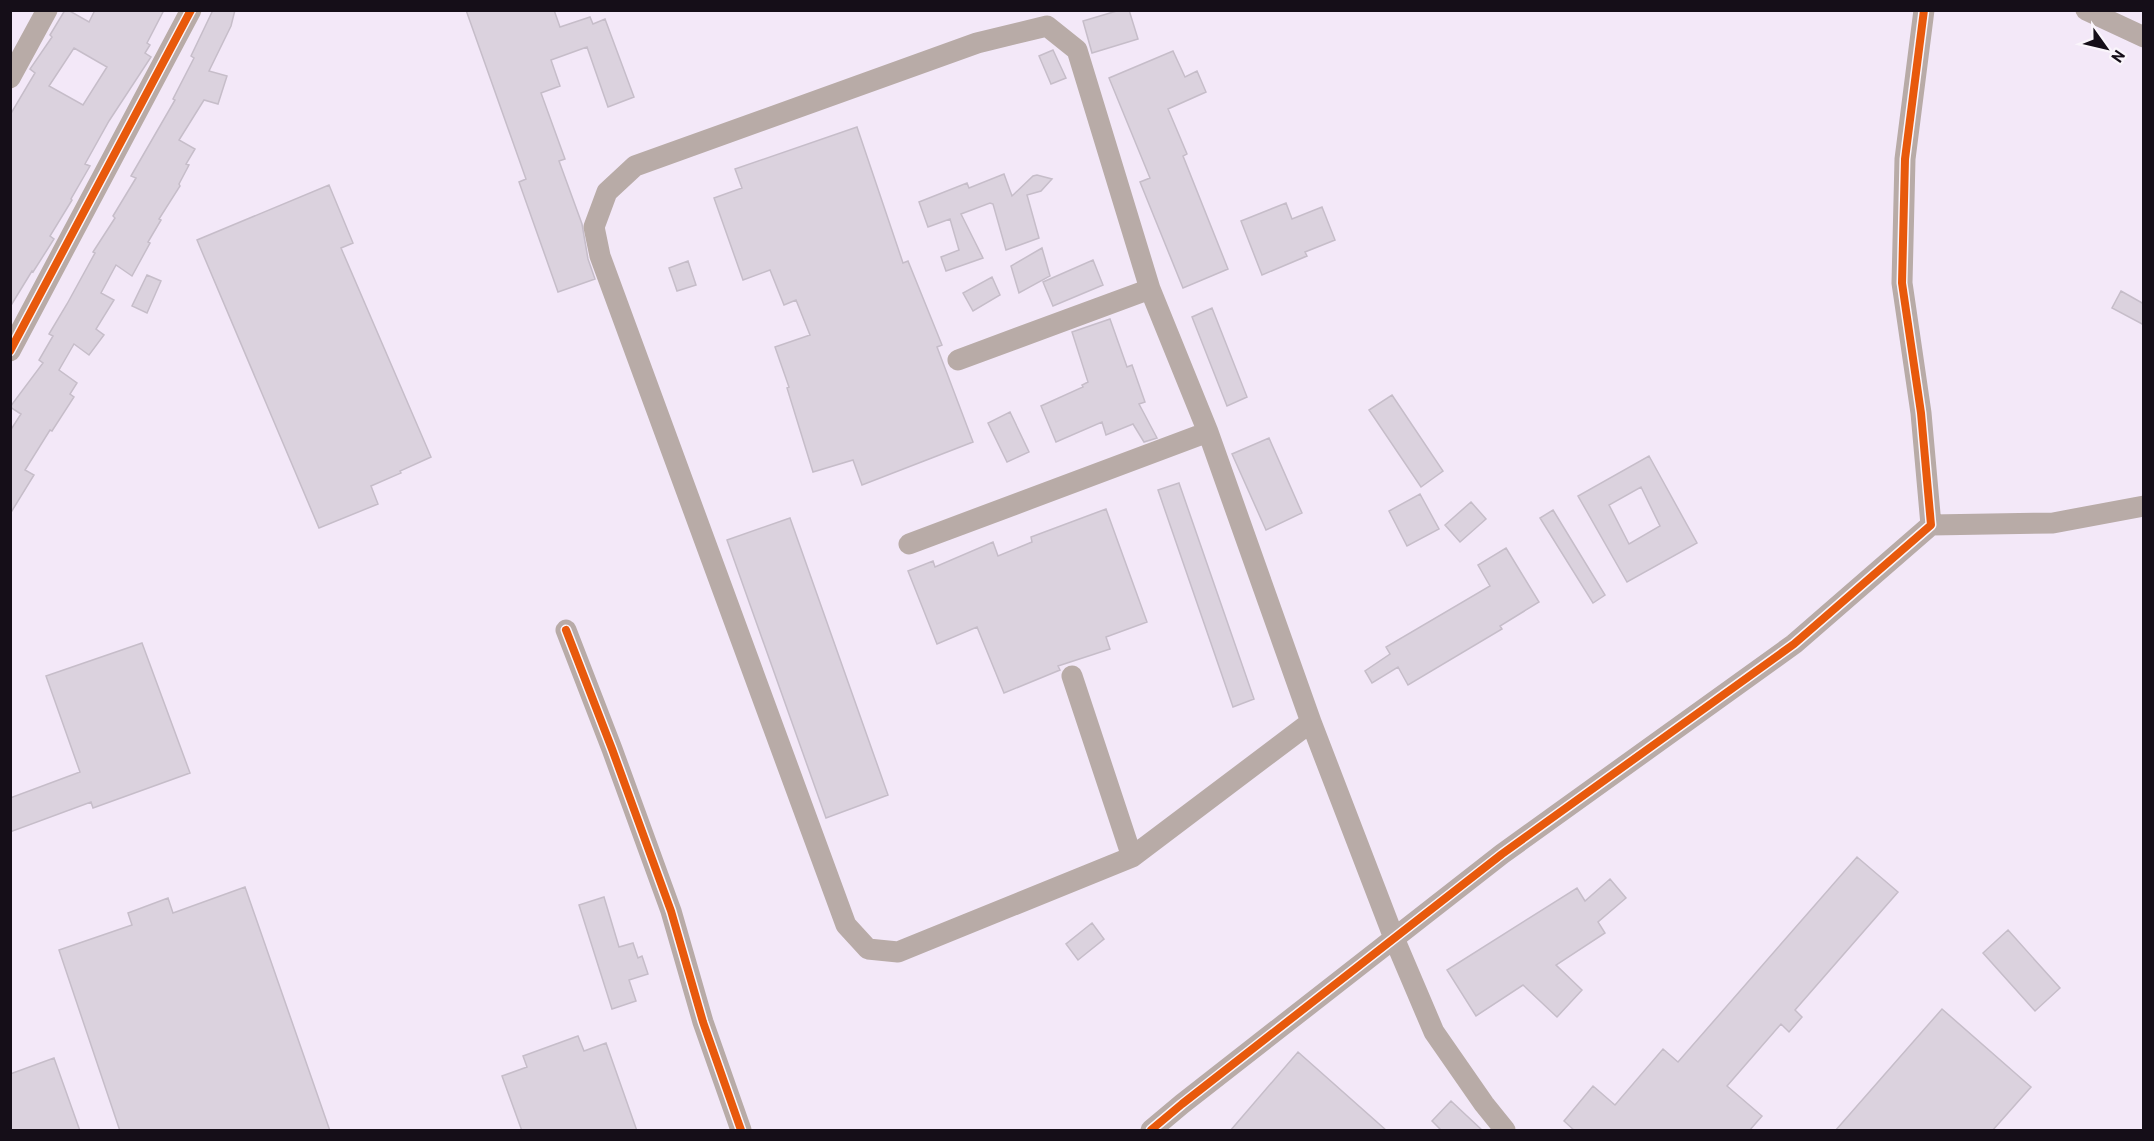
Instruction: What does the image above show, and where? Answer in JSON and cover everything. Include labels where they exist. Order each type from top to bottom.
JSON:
[{"type":"street","points":[[10,78],[47,10]]},
{"type":"street","points":[[10,351],[191,10]]},
{"type":"street","points":[[1924,10],[1905,159],[1902,283],[1921,413],[1931,525]]},
{"type":"street","points":[[2086,10],[2144,38]]},
{"type":"street","points":[[1311,722],[1132,857],[898,952],[868,949],[846,925],[604,267],[594,227],[607,192],[635,166],[976,43],[1047,26],[1077,50],[1150,289],[1208,432],[1311,722],[1394,938],[1434,1032],[1505,1131]]},
{"type":"street","points":[[958,360],[1150,289]]},
{"type":"street","points":[[909,544],[1208,432]]},
{"type":"street","points":[[1151,1131],[1182,1104],[1502,854],[1794,644],[1931,525],[2053,523],[2144,506]]},
{"type":"street","points":[[566,630],[671,911],[703,1022],[741,1131]]},
{"type":"street","points":[[1072,676],[1132,857]]},
{"type":"building","points":[[65,10],[89,22],[95,10],[164,10],[147,43],[150,45],[145,53],[151,57],[109,121],[85,164],[90,166],[50,236],[54,239],[10,307],[10,115],[35,73],[30,69],[52,37],[50,35]],"holes":[[[74,48],[107,67],[83,105],[49,86]]]},
{"type":"building","points":[[213,10],[235,10],[231,26],[209,71],[227,76],[218,104],[204,100],[179,140],[195,149],[186,164],[189,165],[180,186],[159,219],[161,220],[132,276],[116,265],[101,293],[114,300],[96,329],[104,335],[89,355],[74,344],[59,370],[77,383],[70,394],[74,397],[25,470],[34,475],[10,514],[10,431],[21,414],[10,407],[43,363],[39,360],[53,336],[49,334],[136,178],[131,176],[175,100],[173,99],[194,58],[191,56]]},
{"type":"building","points":[[466,10],[554,10],[560,27],[590,17],[593,24],[605,19],[634,97],[608,107],[587,47],[551,60],[560,86],[541,93],[565,159],[559,161],[582,224],[588,259],[595,279],[558,292],[519,182],[526,179]]},
{"type":"building","points":[[1120,10],[1129,10],[1138,39],[1092,53],[1083,21]]},
{"type":"building","points":[[1053,50],[1066,78],[1051,84],[1039,56]]},
{"type":"building","points":[[1173,51],[1185,77],[1197,71],[1206,92],[1168,109],[1187,154],[1183,156],[1228,269],[1183,288],[1140,182],[1150,178],[1109,78]]},
{"type":"building","points":[[857,127],[903,263],[908,261],[942,345],[937,347],[973,442],[862,485],[853,460],[813,472],[775,347],[810,335],[796,300],[784,305],[770,270],[743,280],[714,198],[742,188],[735,169]]},
{"type":"building","points":[[1004,174],[1012,196],[1033,176],[1052,179],[1041,191],[1027,195],[1039,238],[1006,250],[993,204],[990,203],[961,214],[983,258],[946,271],[941,257],[959,250],[950,219],[928,227],[919,202],[967,183],[969,188]]},
{"type":"building","points":[[329,185],[353,243],[341,248],[431,457],[371,486],[378,504],[319,528],[197,240]]},
{"type":"building","points":[[1286,203],[1292,219],[1322,207],[1335,240],[1305,252],[1307,256],[1262,275],[1241,221]]},
{"type":"building","points":[[1042,248],[1050,276],[1019,293],[1011,266]]},
{"type":"building","points":[[1093,260],[1103,285],[1053,306],[1043,282]]},
{"type":"building","points":[[688,261],[696,285],[677,291],[669,268]]},
{"type":"building","points":[[147,275],[161,281],[147,313],[132,306]]},
{"type":"building","points":[[992,277],[1000,295],[973,311],[963,293]]},
{"type":"building","points":[[2121,291],[2144,304],[2144,325],[2112,308]]},
{"type":"building","points":[[1212,308],[1247,397],[1227,406],[1192,317]]},
{"type":"building","points":[[1110,319],[1127,367],[1132,365],[1145,402],[1139,404],[1157,438],[1144,442],[1133,424],[1106,435],[1102,422],[1056,442],[1041,406],[1083,387],[1082,385],[1088,382],[1072,332]]},
{"type":"building","points":[[1392,395],[1443,471],[1421,487],[1369,410]]},
{"type":"building","points":[[1010,412],[1029,452],[1007,462],[988,423]]},
{"type":"building","points":[[1269,438],[1302,513],[1266,530],[1232,454]]},
{"type":"building","points":[[1649,456],[1697,543],[1627,582],[1578,496]],"holes":[[[1641,487],[1660,526],[1629,544],[1609,505]]]},
{"type":"building","points":[[1179,483],[1254,699],[1233,707],[1158,490]]},
{"type":"building","points":[[1420,494],[1439,529],[1407,546],[1389,511]]},
{"type":"building","points":[[1471,502],[1486,519],[1460,542],[1445,525]]},
{"type":"building","points":[[1106,509],[1147,622],[1106,637],[1110,649],[1058,666],[1060,670],[1004,693],[977,627],[937,644],[908,571],[933,561],[935,567],[993,542],[998,556],[1032,542],[1031,537]]},
{"type":"building","points":[[1553,510],[1605,595],[1593,603],[1540,518]]},
{"type":"building","points":[[790,518],[888,795],[826,818],[727,540]]},
{"type":"building","points":[[1506,548],[1539,602],[1500,626],[1502,629],[1408,685],[1398,667],[1372,683],[1365,671],[1390,654],[1386,647],[1490,586],[1478,565]]},
{"type":"building","points":[[142,643],[190,773],[93,808],[91,802],[10,832],[10,798],[80,772],[46,676]]},
{"type":"building","points":[[1857,857],[1898,892],[1795,1010],[1802,1017],[1789,1032],[1781,1024],[1727,1086],[1762,1116],[1749,1131],[1575,1131],[1564,1121],[1593,1086],[1615,1105],[1663,1049],[1678,1062]]},
{"type":"building","points":[[1610,879],[1626,898],[1598,922],[1605,933],[1556,965],[1582,990],[1557,1017],[1523,985],[1476,1016],[1447,970],[1577,888],[1585,901]]},
{"type":"building","points":[[245,887],[330,1131],[120,1131],[59,950],[132,925],[128,913],[168,898],[173,913]]},
{"type":"building","points":[[604,897],[619,947],[633,943],[638,958],[642,956],[648,974],[629,980],[636,1001],[612,1009],[579,905]]},
{"type":"building","points":[[1092,923],[1104,939],[1078,960],[1066,944]]},
{"type":"building","points":[[2008,930],[2060,988],[2035,1011],[1983,953]]},
{"type":"building","points":[[1942,1009],[2031,1087],[1992,1131],[1835,1131]]},
{"type":"building","points":[[578,1036],[584,1051],[606,1043],[637,1131],[522,1131],[502,1076],[527,1067],[523,1056]]},
{"type":"building","points":[[1298,1052],[1387,1131],[1230,1131]]},
{"type":"building","points":[[54,1058],[80,1131],[10,1131],[10,1074]]},
{"type":"building","points":[[1451,1101],[1483,1131],[1442,1131],[1432,1121]]},
{"type":"cycle path","points":[[10,351],[191,10]]},
{"type":"cycle path","points":[[1151,1130],[1502,854],[1794,644],[1931,525],[1921,413],[1902,283],[1905,159],[1924,10]]},
{"type":"cycle path","points":[[566,630],[671,911],[703,1022],[741,1130]]}]
